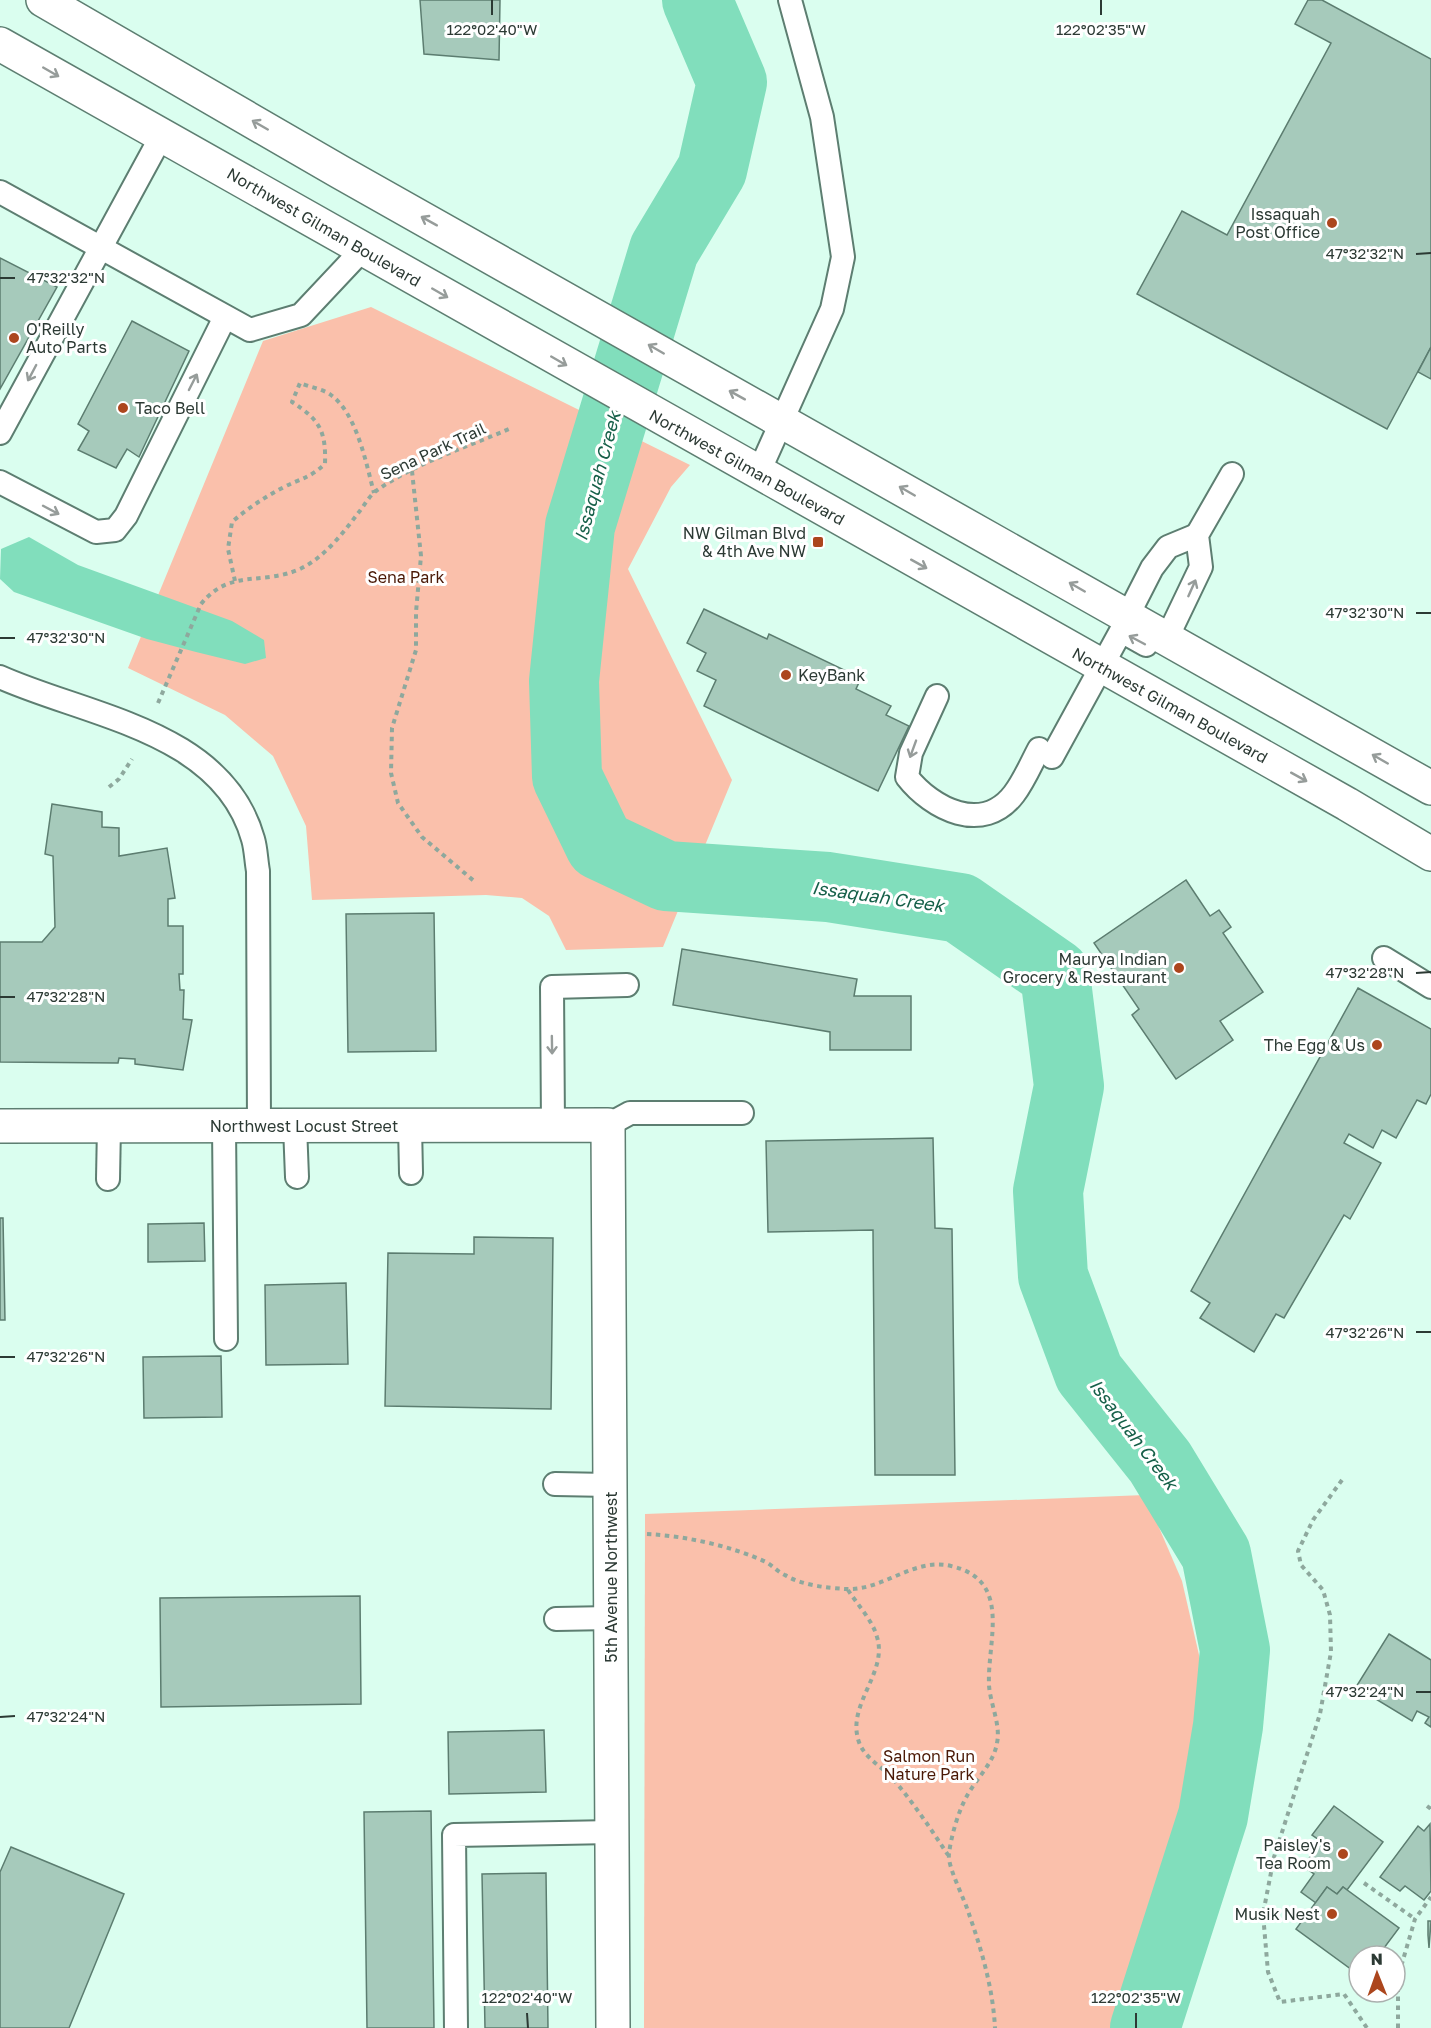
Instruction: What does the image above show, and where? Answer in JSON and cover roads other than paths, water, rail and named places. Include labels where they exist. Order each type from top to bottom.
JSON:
[{"type":"street","points":[[43,0],[1431,788]]},
{"type":"street","name":"Northwest Gilman Boulevard","points":[[0,44],[758,474],[1337,798],[1431,854]]},
{"type":"street","name":"Northwest Locust Street","points":[[0,1126],[608,1125]]},
{"type":"street","name":"5th Avenue Northwest","points":[[608,1125],[614,2028]]},
{"type":"lane","points":[[758,474],[832,309],[843,257],[822,117],[790,0]]},
{"type":"lane","points":[[0,433],[162,135]]},
{"type":"lane","points":[[0,192],[250,330],[301,315],[363,249]]},
{"type":"lane","points":[[0,482],[96,532],[115,530],[126,516],[225,317]]},
{"type":"lane","points":[[1167,638],[1201,567],[1197,535],[1232,474]]},
{"type":"lane","points":[[1128,615],[1152,568],[1168,547],[1197,535]]},
{"type":"lane","points":[[937,696],[911,753],[907,777],[919,792],[945,809],[966,816],[994,810],[1013,795],[1045,753],[1102,666],[1121,631],[1187,667],[1230,674]]},
{"type":"lane","points":[[0,677],[145,732],[174,746],[214,774],[231,794],[242,813],[253,839],[258,871],[259,1126]]},
{"type":"lane","points":[[1384,958],[1431,987]]},
{"type":"lane","points":[[553,1126],[552,987],[627,985]]},
{"type":"lane","points":[[608,1125],[630,1113],[742,1113]]},
{"type":"lane","points":[[108,1179],[109,1126]]},
{"type":"lane","points":[[224,1126],[226,1339]]},
{"type":"lane","points":[[296,1126],[297,1177]]},
{"type":"lane","points":[[410,1126],[411,1173]]},
{"type":"lane","points":[[555,1484],[610,1485]]},
{"type":"lane","points":[[556,1619],[611,1618]]},
{"type":"lane","points":[[456,2028],[454,1835],[612,1832]]},
{"type":"waterway","name":"Issaquah Creek","points":[[697,0],[732,82],[712,170],[664,250],[580,526],[564,681],[567,777],[600,845],[666,876],[828,887],[960,908],[1055,974],[1069,1086],[1048,1191],[1053,1276],[1089,1373],[1160,1462],[1216,1554],[1235,1650],[1228,1726],[1213,1816],[1145,2028]]},
{"type":"place","name":"Issaquah Post Office","points":[[1332,223]]},
{"type":"place","name":"O'Reilly Auto Parts","points":[[14,338]]},
{"type":"place","name":"Taco Bell","points":[[123,408]]},
{"type":"place","name":"NW Gilman Blvd & 4th Ave NW","points":[[818,542]]},
{"type":"place","name":"KeyBank","points":[[786,675]]},
{"type":"place","name":"Maurya Indian Grocery & Restaurant","points":[[1179,968]]},
{"type":"place","name":"The Egg & Us","points":[[1377,1045]]},
{"type":"place","name":"Paisley's Tea Room","points":[[1343,1854]]},
{"type":"place","name":"Musik Nest","points":[[1332,1914]]},
{"type":"park label","name":"Sena Park","points":[[406,577]]},
{"type":"park label","name":"Salmon Run Nature Park","points":[[929,1765]]}]
